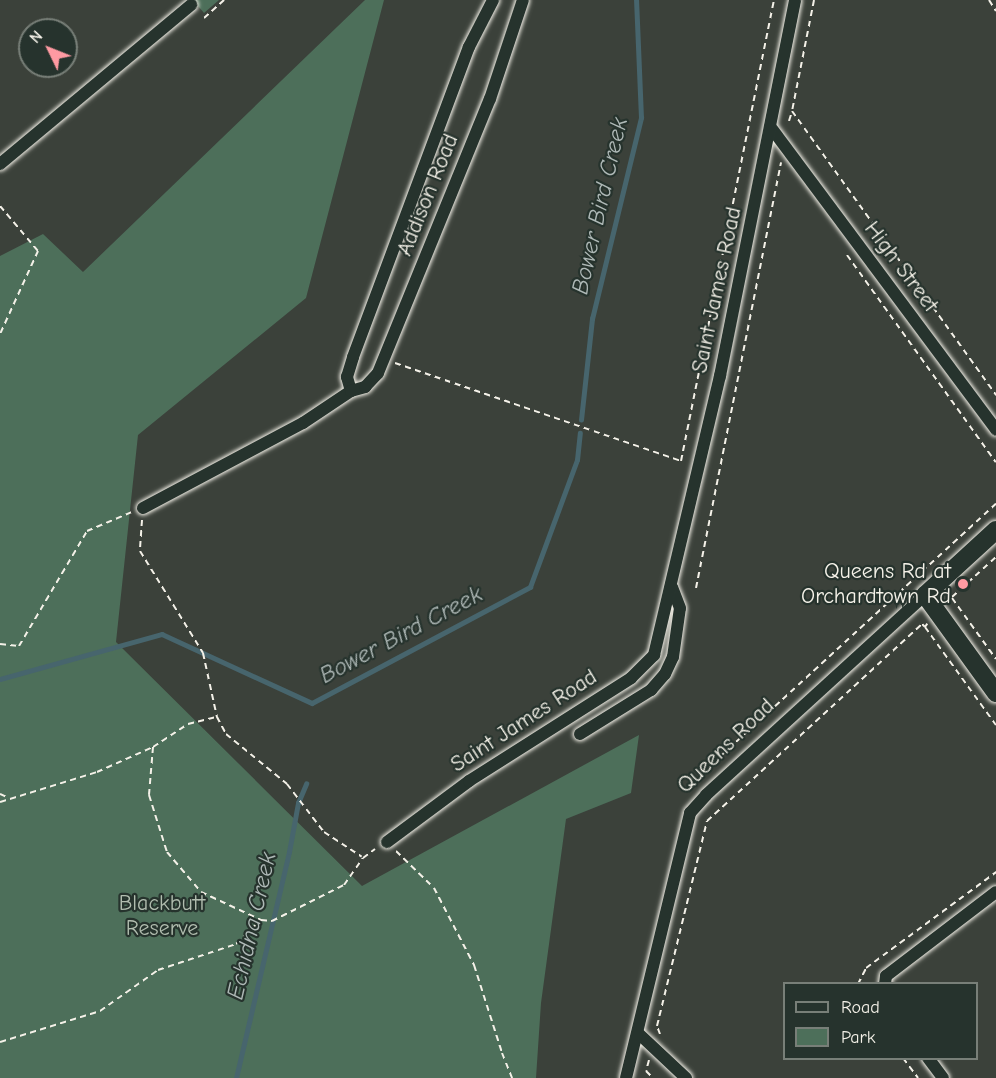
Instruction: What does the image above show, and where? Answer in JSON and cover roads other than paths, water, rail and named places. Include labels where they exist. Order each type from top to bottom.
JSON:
[{"type":"street","name":"Addison Road","points":[[351,391],[347,377],[353,357],[470,47],[493,0]]},
{"type":"street","name":"Addison Road","points":[[143,508],[303,423],[351,391],[365,387],[378,373],[490,99],[523,0]]},
{"type":"street","name":"Saint James Road","points":[[387,842],[469,781],[646,666],[654,655],[672,587],[720,376],[772,129],[795,0]]},
{"type":"street","points":[[0,164],[191,5]]},
{"type":"street","name":"High Street","points":[[772,129],[996,430]]},
{"type":"street","name":"Queens Road","points":[[626,1078],[690,813],[706,795],[996,530]]},
{"type":"street","name":"Saint James Road","points":[[580,734],[651,690],[665,674],[673,657],[680,608],[672,587]]},
{"type":"street","points":[[925,595],[996,693]]},
{"type":"street","points":[[885,982],[886,976],[996,892]]},
{"type":"street","points":[[638,1032],[686,1078]]},
{"type":"street","points":[[929,1060],[943,1078]]},
{"type":"waterway","name":"Bower Bird Creek","points":[[581,420],[592,319],[641,118],[636,0]]},
{"type":"waterway","name":"Bower Bird Creek","points":[[0,679],[162,634],[312,703],[530,587],[577,460],[580,433]]},
{"type":"waterway","name":"Echidna Creek","points":[[236,1078],[289,852],[298,803],[306,784]]},
{"type":"place","name":"Queens Rd at Orchardtown Rd","points":[[963,584]]},
{"type":"park label","name":"Blackbutt Reserve","points":[[162,916]]}]
